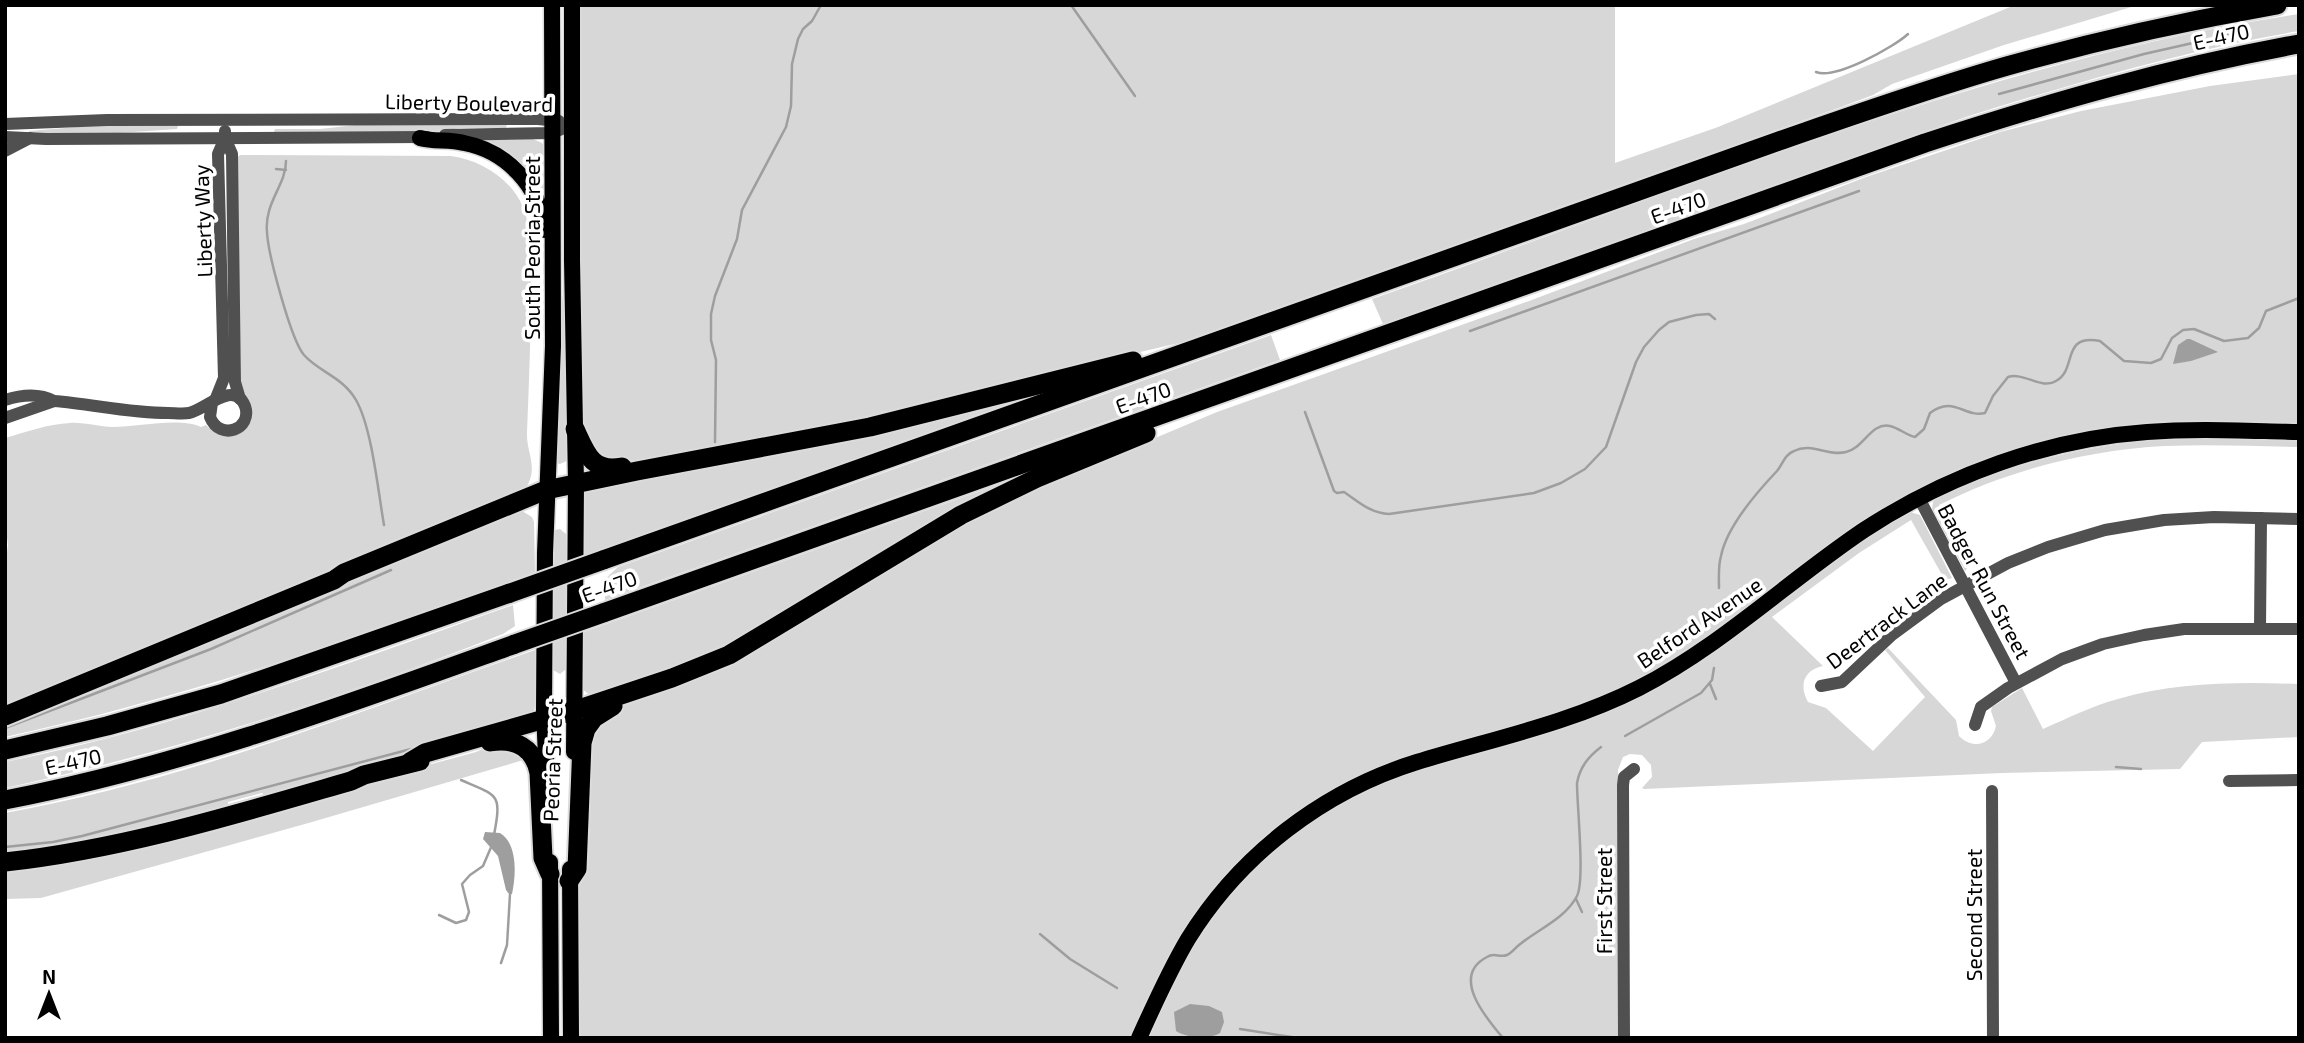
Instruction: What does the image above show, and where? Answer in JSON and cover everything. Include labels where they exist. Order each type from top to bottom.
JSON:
[{"type":"highway","name":"E-470","points":[[5,750],[107,726],[221,694],[1779,141],[1968,78],[2136,33],[2277,5]]},
{"type":"highway","name":"E-470","points":[[5,800],[129,772],[331,710],[1985,124],[2066,99],[2181,69],[2299,44]]},
{"type":"highway","points":[[5,716],[109,672],[216,622],[345,573],[547,490],[870,427],[1226,339]]},
{"type":"highway","points":[[410,762],[425,753],[544,720],[672,678],[745,647],[982,504],[1037,478],[1238,397],[1273,375]]},
{"type":"highway","points":[[575,429],[589,457],[603,467],[614,469],[641,464],[658,467]]},
{"type":"highway","points":[[5,862],[128,843],[410,762],[498,741],[513,742],[527,749],[539,769],[543,858],[560,878],[577,870],[582,747],[586,729],[603,710],[646,695],[672,678]]},
{"type":"main road","name":"South Peoria Street","points":[[547,490],[553,270],[552,5]]},
{"type":"main road","name":"South Peoria Street","points":[[572,5],[576,483]]},
{"type":"main road","points":[[420,138],[458,141],[481,147],[513,167],[528,184],[537,201],[544,223],[545,253],[553,270]]},
{"type":"main road","name":"Belford Avenue","points":[[1139,1038],[1176,960],[1203,917],[1252,860],[1306,816],[1341,794],[1380,775],[1417,762],[1548,726],[1639,688],[1691,658],[1864,530],[1919,498],[1968,475],[2014,458],[2104,437],[2172,431],[2299,432]]},
{"type":"main road","name":"Peoria Street","points":[[551,1038],[560,878],[576,710],[576,483]]},
{"type":"main road","name":"Peoria Street","points":[[547,490],[544,720],[560,878],[571,1038]]},
{"type":"street","name":"Liberty Boulevard","points":[[5,124],[107,120],[226,120],[552,126]]},
{"type":"street","points":[[225,138],[226,120]]},
{"type":"street","name":"Liberty Boulevard","points":[[5,137],[420,138],[572,125]]},
{"type":"street","points":[[5,151],[30,138]]},
{"type":"street","name":"Liberty Way","points":[[225,138],[232,154],[234,379],[240,399]]},
{"type":"street","name":"Liberty Way","points":[[214,401],[224,378],[218,154],[225,138]]},
{"type":"street","points":[[5,400],[34,396],[147,413],[191,413],[223,430],[234,430],[240,426],[246,415],[240,399],[226,395],[191,413]]},
{"type":"street","points":[[5,418],[54,401]]},
{"type":"street","points":[[212,423],[209,413],[214,401]]},
{"type":"street","name":"Badger Run Street","points":[[1919,498],[2016,683]]},
{"type":"street","points":[[2260,628],[2261,518]]},
{"type":"street","name":"Deertrack Lane","points":[[1821,686],[1842,682],[1908,623],[1965,585],[2038,551],[2105,530],[2172,519],[2299,519]]},
{"type":"street","points":[[1975,725],[1983,704],[2016,683],[2072,655],[2125,639],[2184,629],[2299,629]]},
{"type":"street","name":"First Street","points":[[1624,1038],[1623,785],[1626,775],[1634,769]]},
{"type":"street","points":[[2229,781],[2299,780]]},
{"type":"street","name":"Second Street","points":[[1992,792],[1993,1038]]},
{"type":"shaded area","points":[[578,5],[1615,5],[1615,163],[1718,127],[2015,5],[2138,5],[2004,45],[1892,84],[1873,95],[1841,107],[1179,343],[878,416],[624,463],[599,459],[582,423],[579,371]]},
{"type":"shaded area","points":[[2299,14],[2299,31],[2173,58],[1966,117],[1383,324],[1372,299],[1715,175],[1945,97],[2062,64],[2180,36]]},
{"type":"shaded area","points":[[2299,74],[2299,426],[2192,425],[1975,465],[1673,661],[1613,693],[1292,819],[1158,983],[1131,1038],[578,1038],[578,889],[584,748],[587,736],[622,706],[697,680],[749,655],[979,512],[1217,412],[1694,239],[1744,224],[1866,177],[2000,132],[2081,111],[2210,86]]},
{"type":"shaded area","points":[[507,124],[506,128],[460,128],[422,133],[274,132],[275,129],[320,129],[356,125]]},
{"type":"shaded area","points":[[102,125],[178,126],[177,129],[118,133],[29,131]]},
{"type":"shaded area","points":[[477,139],[533,139],[542,143],[546,149],[546,207]]},
{"type":"shaded area","points":[[240,155],[451,156],[484,167],[511,188],[523,207],[530,244],[531,319],[527,440],[532,467],[530,480],[526,488],[262,598],[5,711],[5,569],[8,545],[5,523],[5,438],[70,423],[113,427],[181,423],[201,427],[206,425],[223,436],[242,432],[236,158]]},
{"type":"shaded area","points":[[558,185],[562,185],[562,294],[567,330],[569,460],[560,464],[556,463]]},
{"type":"shaded area","points":[[1271,335],[1280,360],[605,600],[605,579],[618,567]]},
{"type":"shaded area","points":[[2187,339],[2218,352],[2173,364],[2178,345]]},
{"type":"shaded area","points":[[1045,391],[582,556],[584,490]]},
{"type":"shaded area","points":[[2175,438],[2299,440],[2299,447],[2198,445],[2136,448],[2078,457],[1993,482],[1939,505],[1970,565],[1965,571],[1932,509],[1933,502],[1938,497],[2025,465],[2084,450]]},
{"type":"shaded area","points":[[1020,477],[706,658],[591,696],[582,689],[581,633]]},
{"type":"shaded area","points":[[522,508],[534,522],[535,572],[339,642],[207,685],[5,737],[5,722]]},
{"type":"shaded area","points":[[1910,512],[1920,515],[1952,578],[1945,580],[1911,520],[1859,553],[1772,617],[1823,666],[1807,675],[1804,690],[1808,702],[1826,708],[1873,751],[1925,697],[1885,650],[1888,648],[1956,720],[1959,736],[1970,743],[1981,743],[1990,738],[1996,726],[1992,707],[2022,688],[2043,729],[2080,712],[2140,693],[2230,683],[2299,684],[2299,737],[2202,742],[2180,769],[2002,773],[1644,789],[1642,788],[1652,777],[1651,765],[1642,755],[1630,754],[1623,757],[1618,770],[1619,1038],[1146,1038],[1187,954],[1216,911],[1241,882],[1298,832],[1329,811],[1398,777],[1571,725],[1649,691],[1716,649],[1843,554]]},
{"type":"shaded area","points":[[560,529],[566,534],[566,669],[560,674],[553,670],[553,534]]},
{"type":"shaded area","points":[[513,605],[515,626],[503,634],[381,680],[195,740],[5,788],[5,762],[70,748],[198,712]]},
{"type":"shaded area","points":[[535,650],[533,713],[419,748],[366,768],[265,796],[262,793],[228,802],[228,807],[103,840],[5,856],[5,813],[73,799],[207,763],[339,720]]},
{"type":"shaded area","points":[[494,744],[527,759],[41,898],[5,899],[5,870],[369,781],[476,752]]},
{"type":"shaded area","points":[[485,832],[500,833],[510,845],[515,870],[512,894],[506,890],[498,856],[483,839]]},
{"type":"shaded area","points":[[1190,1004],[1209,1006],[1222,1012],[1224,1022],[1220,1033],[1210,1037],[1198,1037],[1176,1031],[1174,1012]]},
{"type":"waterway","points":[[715,442],[716,360],[711,340],[711,314],[715,296],[737,239],[742,210],[786,127],[791,106],[792,64],[798,39],[821,5]]},
{"type":"waterway","points":[[1071,5],[1135,96]]},
{"type":"waterway","points":[[1999,94],[2144,54],[2237,33]]},
{"type":"waterway","points":[[1816,72],[1825,73],[1850,67],[1878,54],[1908,34]]},
{"type":"waterway","points":[[286,161],[283,178],[267,222],[268,243],[276,277],[293,333],[304,355],[351,392],[362,412],[377,478],[384,525]]},
{"type":"waterway","points":[[276,169],[286,170]]},
{"type":"waterway","points":[[1470,331],[1859,191]]},
{"type":"waterway","points":[[1719,588],[1720,560],[1729,533],[1752,499],[1794,451],[1807,448],[1833,453],[1846,452],[1858,446],[1872,431],[1883,426],[1893,427],[1915,437],[1924,429],[1930,413],[1946,406],[1971,413],[1985,413],[1993,396],[2008,377],[2045,383],[2056,381],[2067,369],[2074,347],[2088,340],[2100,341],[2124,361],[2151,363],[2161,359],[2172,338],[2183,330],[2194,329],[2224,341],[2248,338],[2259,328],[2266,311],[2299,298]]},
{"type":"waterway","points":[[1305,412],[1334,491],[1344,492],[1376,512],[1389,514],[1534,493],[1561,483],[1585,469],[1606,447],[1636,362],[1644,347],[1659,330],[1669,322],[1696,315],[1709,314],[1715,319]]},
{"type":"waterway","points":[[5,728],[211,649],[391,570]]},
{"type":"waterway","points":[[1625,736],[1701,693],[1712,680],[1714,668]]},
{"type":"waterway","points":[[1710,684],[1716,699]]},
{"type":"waterway","points":[[1503,1038],[1488,1020],[1475,997],[1471,986],[1472,975],[1476,965],[1492,955],[1509,954],[1566,911],[1577,896],[1581,859],[1577,783],[1585,763],[1601,747]]},
{"type":"waterway","points":[[5,847],[82,836],[411,749]]},
{"type":"waterway","points":[[2116,767],[2141,769]]},
{"type":"waterway","points":[[461,780],[483,789],[494,798],[497,803],[494,835]]},
{"type":"waterway","points":[[439,915],[456,923],[466,920],[469,912],[462,884],[483,866],[492,845]]},
{"type":"waterway","points":[[501,963],[507,945],[510,894]]},
{"type":"waterway","points":[[1576,899],[1582,912]]},
{"type":"waterway","points":[[1040,934],[1070,959],[1117,988]]},
{"type":"waterway","points":[[1240,1029],[1298,1038]]}]
